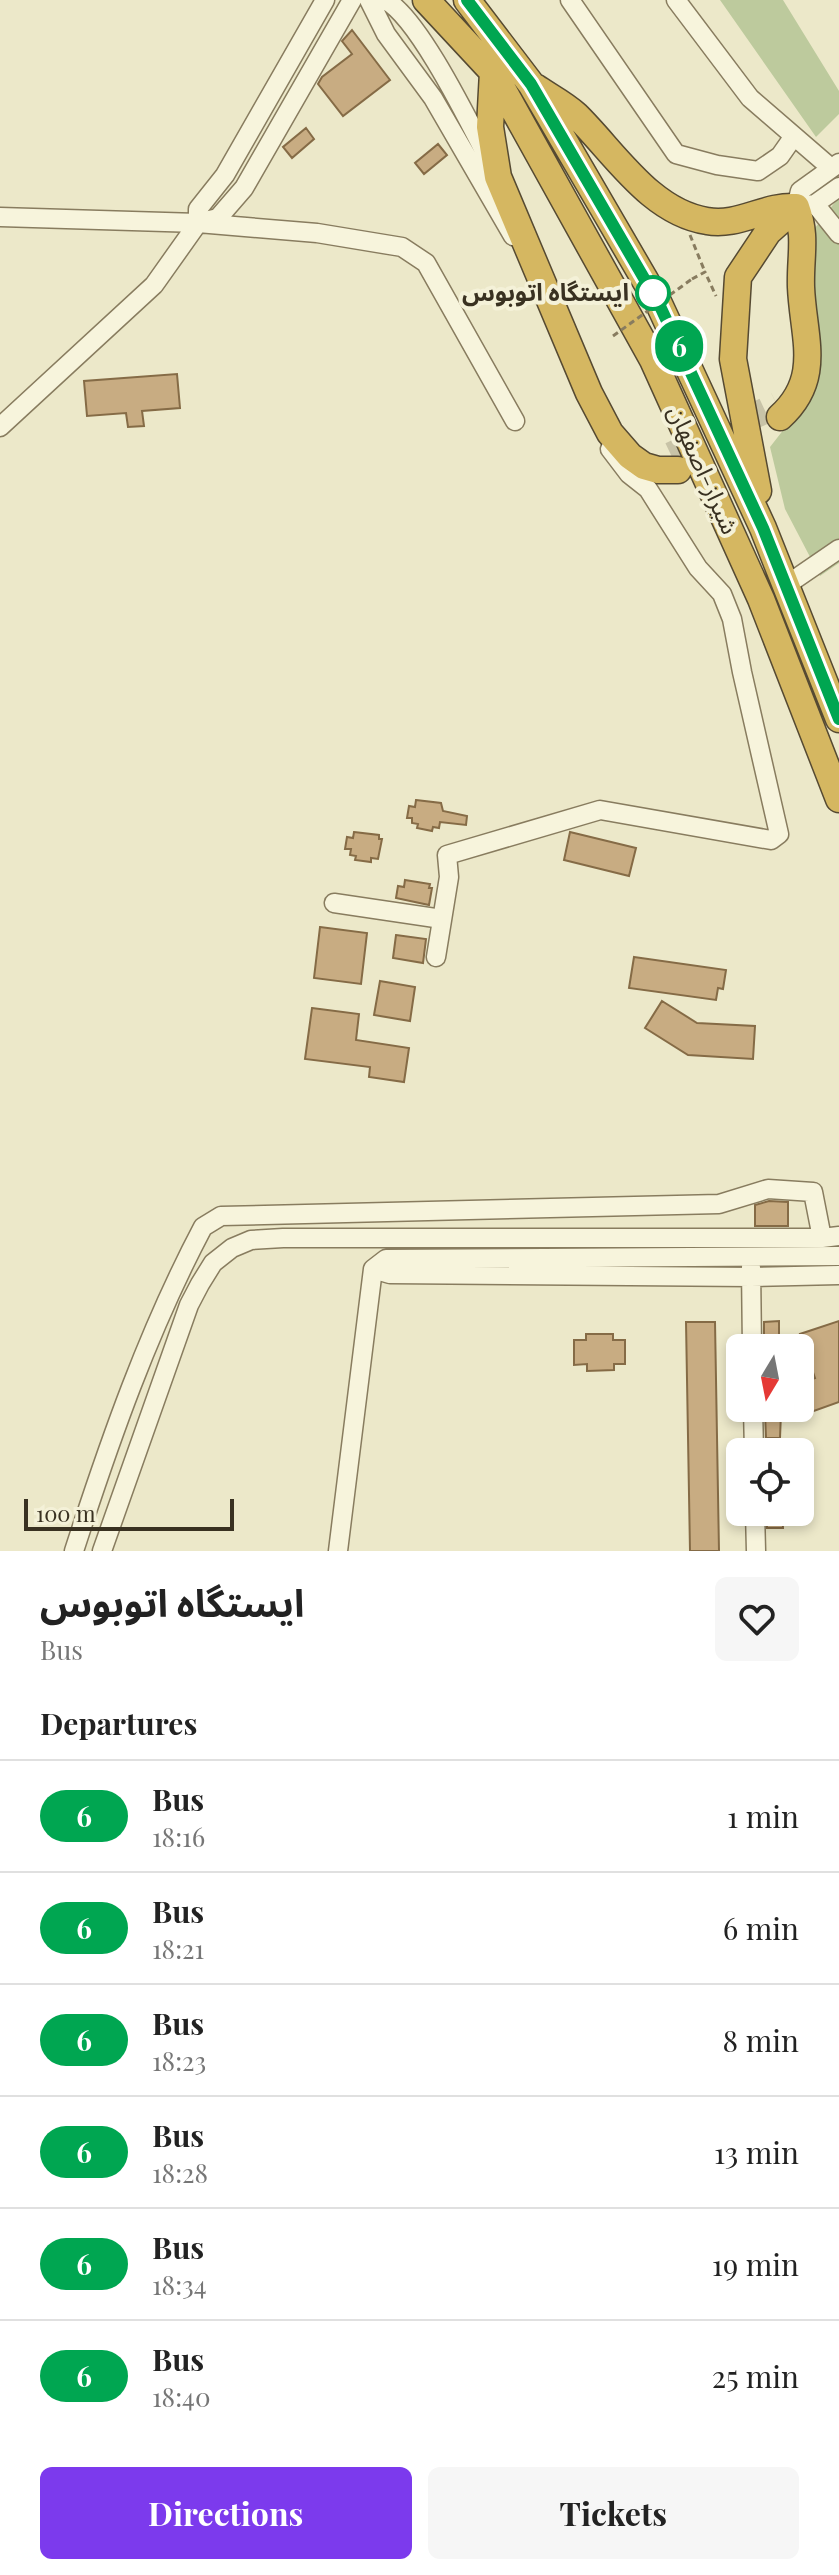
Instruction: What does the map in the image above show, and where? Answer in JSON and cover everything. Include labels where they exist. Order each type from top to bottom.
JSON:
[{"type":"highway","name":"شیراز-اصفهان","points":[[426,0],[493,72],[653,360],[761,599],[839,799]]},
{"type":"highway","points":[[467,0],[531,84],[659,304],[763,528],[839,719]]},
{"type":"highway","points":[[493,72],[490,127],[498,177],[589,393],[610,433],[618,445],[644,466],[658,470],[674,462],[635,444],[619,429],[510,186],[508,174],[513,167],[529,158],[542,160]]},
{"type":"highway","points":[[531,84],[573,113],[657,198],[689,216],[708,222],[737,221],[779,206],[806,205]]},
{"type":"highway","points":[[763,528],[733,359],[738,277],[768,232],[806,205]]},
{"type":"highway","points":[[779,411],[794,377],[796,362],[787,272],[806,205]]},
{"type":"street","points":[[0,427],[154,285],[198,223],[198,209],[225,175],[325,0]]},
{"type":"street","points":[[198,223],[218,218],[244,188],[352,0]]},
{"type":"street","points":[[369,0],[386,34],[433,98],[516,240],[613,455],[629,474],[648,489],[698,568],[722,594],[732,619],[779,834],[771,840],[600,810],[447,855],[449,877],[436,957]]},
{"type":"street","points":[[385,0],[392,3],[417,34],[445,77],[498,177]]},
{"type":"street","points":[[570,0],[676,154],[717,165],[758,171],[780,156],[794,136]]},
{"type":"street","points":[[676,0],[750,98],[794,136],[835,165],[800,191],[806,205],[839,234]]},
{"type":"street","points":[[806,205],[839,187]]},
{"type":"street","points":[[0,217],[198,223],[317,233],[402,247],[426,263],[515,421]]},
{"type":"street","points":[[785,586],[839,549]]},
{"type":"street","points":[[334,903],[442,919]]},
{"type":"street","points":[[74,1551],[106,1451],[147,1345],[203,1227],[221,1216],[719,1204],[768,1189],[813,1192],[830,1237],[283,1238],[251,1240],[232,1248],[213,1263],[189,1305],[102,1551]]},
{"type":"street","points":[[338,1551],[373,1269],[386,1259],[839,1256]]},
{"type":"street","points":[[750,1257],[752,1334]]},
{"type":"street","points":[[373,1269],[390,1274],[839,1275]]},
{"type":"street","points":[[755,1526],[756,1551]]},
{"type":"path","points":[[689,216],[687,230],[705,272],[721,307],[734,315]]},
{"type":"path","points":[[613,336],[705,272]]},
{"type":"green space","points":[[720,0],[783,0],[839,91],[839,114],[816,137]]},
{"type":"green space","points":[[839,197],[839,563],[820,576],[785,509],[770,447],[806,401],[809,281],[815,228]]},
{"type":"building","points":[[352,30],[390,80],[343,116],[318,84],[322,77],[352,54],[342,41]]},
{"type":"building","points":[[306,128],[314,139],[292,158],[283,147]]},
{"type":"building","points":[[438,144],[447,155],[424,174],[415,163]]},
{"type":"building","points":[[177,374],[180,408],[142,411],[144,426],[128,427],[126,413],[87,416],[84,381]]},
{"type":"building","points":[[416,800],[441,803],[443,811],[467,816],[466,825],[440,822],[439,828],[433,827],[432,831],[417,828],[418,824],[412,823],[412,818],[407,818],[409,806],[415,807]]},
{"type":"building","points":[[354,832],[379,835],[382,839],[378,859],[371,858],[371,862],[355,860],[356,856],[350,855],[351,849],[345,849],[347,837],[353,838]]},
{"type":"building","points":[[570,832],[636,848],[629,876],[564,860]]},
{"type":"building","points":[[405,880],[430,884],[429,905],[396,898],[398,886],[404,887]]},
{"type":"building","points":[[320,927],[367,933],[361,984],[314,978]]},
{"type":"building","points":[[396,935],[426,939],[423,963],[393,958]]},
{"type":"building","points":[[634,957],[726,970],[723,989],[718,988],[716,1000],[629,988]]},
{"type":"building","points":[[380,981],[415,987],[410,1021],[374,1015]]},
{"type":"building","points":[[662,1001],[697,1023],[755,1026],[753,1059],[688,1055],[645,1028]]},
{"type":"building","points":[[312,1008],[359,1014],[356,1040],[409,1048],[404,1082],[369,1077],[370,1067],[305,1059]]},
{"type":"building","points":[[769,1201],[788,1202],[788,1226],[755,1226],[755,1205]]},
{"type":"building","points":[[779,1321],[779,1334],[764,1334],[764,1322]]},
{"type":"building","points":[[839,1321],[839,1402],[814,1411],[814,1334],[800,1334]]},
{"type":"building","points":[[686,1322],[715,1322],[719,1551],[690,1551]]},
{"type":"building","points":[[586,1334],[613,1334],[613,1340],[625,1340],[625,1364],[614,1364],[614,1370],[587,1371],[587,1364],[574,1365],[574,1340],[586,1340]]},
{"type":"building","points":[[765,1422],[781,1422],[780,1438],[766,1438]]},
{"type":"tunnel","points":[[671,455],[777,405]]},
{"type":"bus line","name":"6","points":[[467,0],[531,84],[659,304],[763,528],[839,719]]},
{"type":"place","name":"ایستگاه اتوبوس","points":[[653,293]]}]
